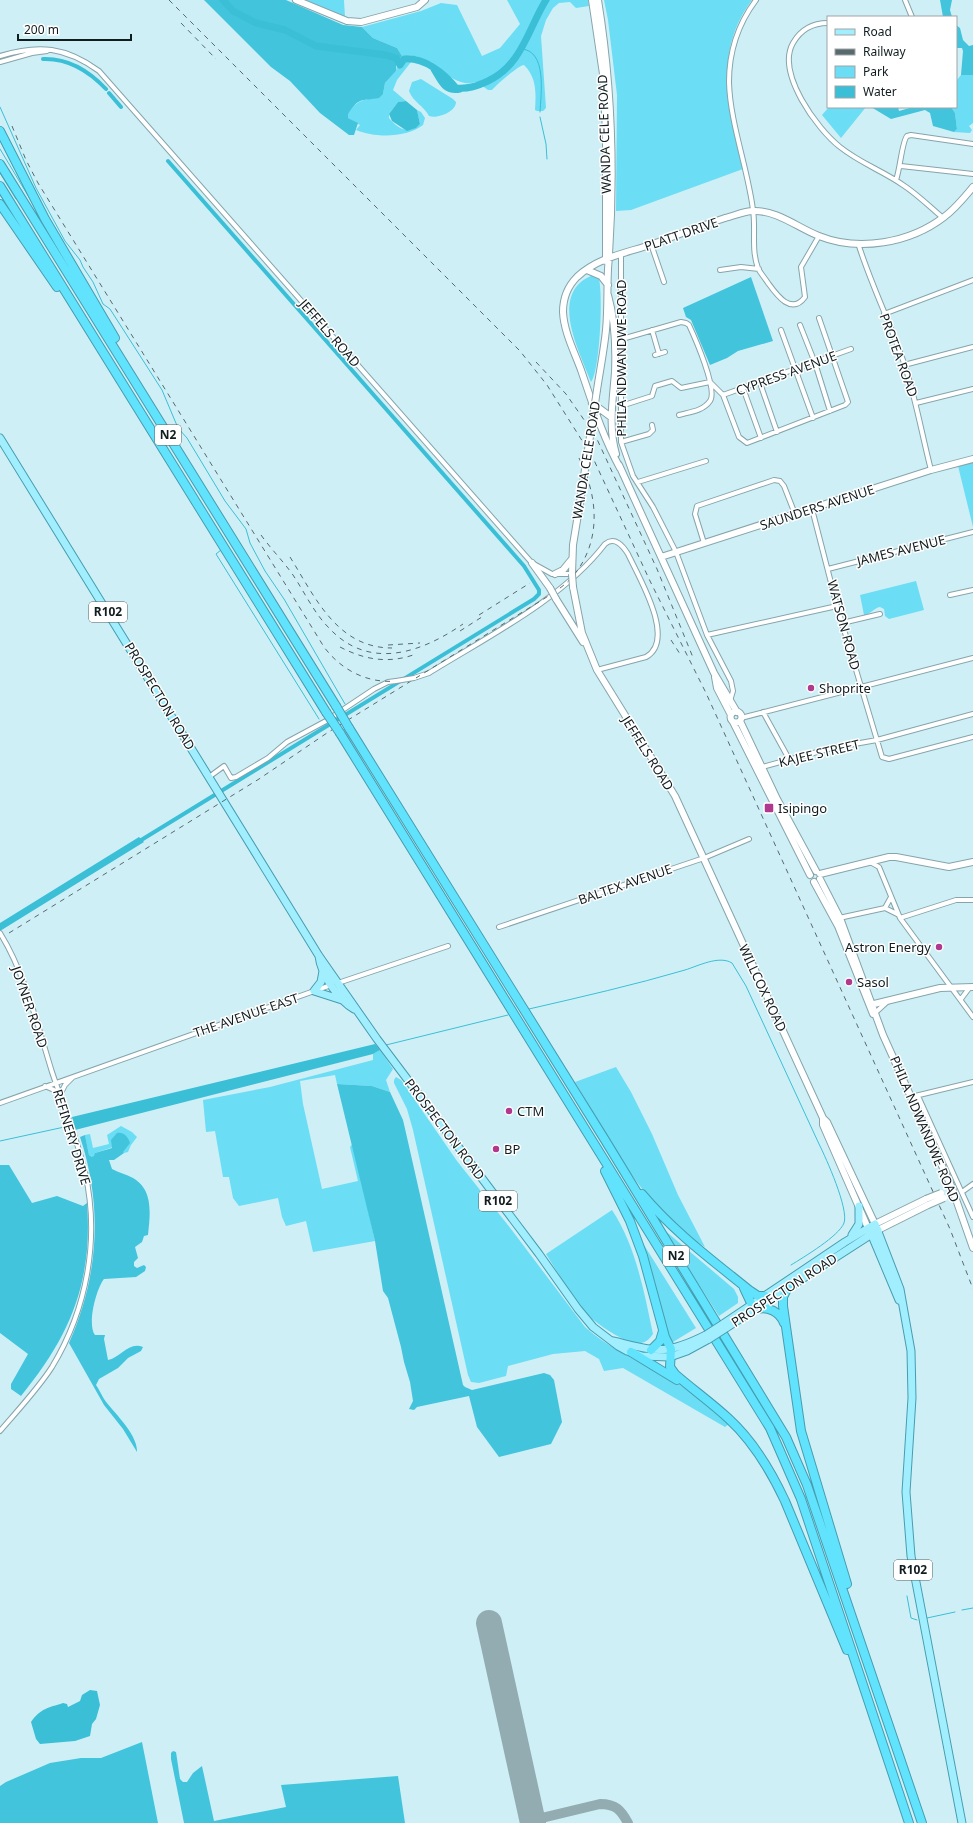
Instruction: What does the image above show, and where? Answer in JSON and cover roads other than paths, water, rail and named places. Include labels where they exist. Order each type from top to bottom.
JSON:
[{"type":"highway","points":[[0,131],[45,219],[167,426],[170,437]]},
{"type":"highway","name":"N2","points":[[0,164],[170,437],[786,1437],[807,1485],[873,1675],[922,1823]]},
{"type":"highway","name":"N2","points":[[0,186],[762,1414],[778,1443],[802,1499],[909,1823]]},
{"type":"highway","points":[[0,204],[107,358]]},
{"type":"highway","points":[[592,1141],[592,1147],[618,1195],[630,1221],[643,1256],[663,1331],[671,1353],[670,1364],[672,1370],[690,1387],[715,1406],[748,1439],[776,1480],[851,1660],[864,1684]]},
{"type":"highway","points":[[626,1176],[670,1225],[741,1284],[756,1295],[765,1296]]},
{"type":"highway","points":[[741,1284],[755,1307],[774,1311],[779,1315],[786,1327]]},
{"type":"highway","points":[[788,1287],[784,1297],[786,1327],[801,1431],[873,1675]]},
{"type":"highway","points":[[651,1350],[660,1341],[663,1331]]},
{"type":"highway","points":[[631,1352],[690,1387]]},
{"type":"main road","name":"PROSPECTON ROAD","points":[[0,438],[319,956]]},
{"type":"main road","name":"R102","points":[[319,956],[323,971],[356,1009]]},
{"type":"main road","name":"R102","points":[[319,956],[344,1000],[356,1009]]},
{"type":"main road","points":[[323,971],[320,982],[314,991],[344,1000]]},
{"type":"main road","name":"PROSPECTON ROAD","points":[[356,1009],[390,1057],[539,1254],[578,1309],[594,1327],[622,1349],[651,1357],[671,1353],[707,1337],[788,1287],[877,1227]]},
{"type":"main road","points":[[845,1242],[858,1228],[860,1220],[859,1206]]},
{"type":"main road","name":"R102","points":[[877,1227],[900,1289],[905,1313],[912,1375],[906,1492],[911,1556],[962,1823]]},
{"type":"main road","name":"PROSPECTON ROAD","points":[[755,1307],[765,1296],[845,1242],[870,1231]]},
{"type":"main road","name":"R102","points":[[870,1231],[905,1313]]},
{"type":"main road","name":"PROSPECTON ROAD","points":[[611,1340],[651,1350],[671,1353]]},
{"type":"street","points":[[296,0],[308,3],[347,21],[361,22],[417,7],[425,0]]},
{"type":"street","name":"WANDA CELE ROAD","points":[[588,650],[576,608],[573,587],[572,559],[606,330],[608,296],[606,140],[603,81],[592,0]]},
{"type":"street","name":"WANDA CELE ROAD","points":[[598,0],[607,59],[611,112],[608,258]]},
{"type":"street","points":[[756,0],[745,16],[736,36],[732,50],[729,82],[734,117],[754,211],[755,245],[759,269],[780,299],[786,303],[798,302],[802,300],[805,293],[801,276],[801,267],[819,236]]},
{"type":"street","points":[[905,0],[912,16]]},
{"type":"street","points":[[827,23],[814,24],[801,32],[791,46],[788,66],[795,86],[814,118],[833,141],[864,163],[896,180],[943,218]]},
{"type":"street","points":[[0,56],[31,48],[50,50]]},
{"type":"street","points":[[0,62],[32,53],[50,50]]},
{"type":"street","name":"JEFFELS ROAD","points":[[50,50],[65,53],[81,59],[99,71],[532,563],[547,572],[555,574],[566,574],[572,571]]},
{"type":"street","points":[[896,180],[901,166],[903,141],[907,136],[911,135],[973,144]]},
{"type":"street","points":[[901,166],[973,173]]},
{"type":"street","name":"PLATT DRIVE","points":[[620,468],[600,426],[566,330],[563,312],[564,300],[570,287],[578,277],[608,258],[697,227],[754,211],[778,216],[819,236],[834,240],[858,243],[882,242],[898,239],[923,230],[943,218],[958,205],[973,188]]},
{"type":"street","name":"PROTEA ROAD","points":[[858,243],[867,272],[904,365],[916,403],[931,470]]},
{"type":"street","points":[[651,244],[664,282]]},
{"type":"street","name":"PHILA NDWANDWE ROAD","points":[[621,254],[621,442],[633,476],[653,507],[676,552],[707,635],[730,682],[733,693]]},
{"type":"street","points":[[720,270],[741,267],[759,269]]},
{"type":"street","points":[[587,270],[601,276],[608,285]]},
{"type":"street","points":[[884,314],[973,280]]},
{"type":"street","name":"PHILA NDWANDWE ROAD","points":[[608,296],[613,314],[615,346],[611,417],[614,444],[620,468],[714,673],[737,712],[740,713],[741,720],[762,767],[818,877],[837,919],[883,1034],[953,1191],[973,1248]]},
{"type":"street","points":[[723,395],[739,437],[747,443],[846,405],[848,402],[831,357],[819,318]]},
{"type":"street","points":[[622,339],[681,322],[686,322],[689,325],[713,394],[710,402],[705,406],[680,415]]},
{"type":"street","points":[[800,325],[815,363],[830,411]]},
{"type":"street","points":[[652,330],[657,354],[665,352]]},
{"type":"street","points":[[781,330],[813,418]]},
{"type":"street","points":[[904,365],[973,347]]},
{"type":"street","name":"CYPRESS AVENUE","points":[[710,382],[723,395],[760,383],[851,349]]},
{"type":"street","points":[[621,406],[648,398],[653,394],[655,386],[668,382],[674,382],[681,388],[710,382]]},
{"type":"street","points":[[760,383],[777,432]]},
{"type":"street","points":[[743,388],[761,438]]},
{"type":"street","points":[[916,403],[973,389]]},
{"type":"street","name":"PHILA NDWANDWE ROAD","points":[[592,403],[611,417]]},
{"type":"street","points":[[621,442],[649,434],[653,430],[652,425]]},
{"type":"street","name":"SAUNDERS AVENUE","points":[[661,557],[931,470],[973,459]]},
{"type":"street","points":[[638,482],[706,461]]},
{"type":"street","points":[[704,543],[695,514],[697,506],[774,480],[780,481],[784,486],[795,514]]},
{"type":"street","name":"WATSON ROAD","points":[[812,509],[837,606],[882,758],[886,760],[973,737]]},
{"type":"street","name":"JAMES AVENUE","points":[[828,569],[973,532]]},
{"type":"street","points":[[209,777],[224,766],[231,778],[236,777],[268,758],[287,742],[326,721],[374,689],[388,682],[414,678],[429,673],[548,598],[589,563],[605,544],[612,541],[619,543],[628,554],[657,619],[658,636],[657,642],[650,655],[639,660],[597,670]]},
{"type":"street","points":[[555,574],[563,570],[572,559]]},
{"type":"street","points":[[532,563],[550,588],[588,650]]},
{"type":"street","points":[[950,595],[973,590]]},
{"type":"street","points":[[707,635],[837,606]]},
{"type":"street","points":[[842,623],[880,614]]},
{"type":"street","name":"JEFFELS ROAD","points":[[588,650],[597,670],[675,796],[704,858]]},
{"type":"street","points":[[973,658],[763,712],[733,722],[810,875],[818,877],[889,857],[948,866],[973,862]]},
{"type":"street","name":"PHILA NDWANDWE ROAD","points":[[714,673],[717,688],[733,722]]},
{"type":"street","points":[[726,693],[733,693],[730,701]]},
{"type":"street","points":[[731,715],[737,712]]},
{"type":"street","points":[[763,712],[789,759]]},
{"type":"street","name":"KAJEE STREET","points":[[762,767],[832,748],[877,740],[973,714]]},
{"type":"street","name":"BALTEX AVENUE","points":[[499,927],[704,858],[749,839]]},
{"type":"street","points":[[879,867],[889,857]]},
{"type":"street","name":"WILLCOX ROAD","points":[[704,858],[823,1118],[827,1122],[877,1227]]},
{"type":"street","points":[[869,862],[879,867],[899,916],[973,1017]]},
{"type":"street","points":[[884,908],[891,897]]},
{"type":"street","points":[[837,919],[884,908],[899,916],[956,900],[973,900]]},
{"type":"street","name":"JOYNER ROAD","points":[[1,934],[18,967],[56,1082]]},
{"type":"street","name":"THE AVENUE EAST","points":[[0,1103],[314,991],[448,946]]},
{"type":"street","points":[[871,1005],[934,989],[972,987]]},
{"type":"street","points":[[961,999],[972,987]]},
{"type":"street","points":[[875,1013],[890,1000]]},
{"type":"street","name":"PHILA NDWANDWE ROAD","points":[[871,1005],[883,1034]]},
{"type":"street","points":[[45,1086],[54,1090],[60,1095],[64,1085],[73,1076]]},
{"type":"street","name":"REFINERY DRIVE","points":[[0,1430],[34,1391],[51,1368],[73,1324],[86,1282],[91,1244],[91,1208],[85,1172],[56,1082]]},
{"type":"street","points":[[911,1097],[973,1082]]},
{"type":"street","name":"PHILA NDWANDWE ROAD","points":[[918,1096],[973,1217]]},
{"type":"street","name":"WILLCOX ROAD","points":[[823,1118],[823,1125],[870,1231]]},
{"type":"street","points":[[962,1192],[973,1184]]},
{"type":"street","name":"PROSPECTON ROAD","points":[[877,1227],[953,1191]]},
{"type":"water","points":[[406,101],[417,110],[420,124],[416,128],[407,131],[392,121],[389,114],[398,102]]},
{"type":"water","points":[[139,837],[144,842],[0,931],[0,923]]},
{"type":"water","points":[[375,1044],[380,1050],[373,1054],[75,1130],[72,1117]]},
{"type":"water","points":[[90,1690],[97,1691],[100,1705],[96,1719],[92,1724],[90,1736],[75,1741],[40,1744],[36,1739],[31,1722],[35,1717],[45,1709],[63,1703],[67,1704],[68,1707],[80,1701],[82,1695]]},
{"type":"waterway","points":[[223,0],[233,11],[256,23],[285,30],[316,46],[386,55],[396,58],[400,65],[404,59],[411,59],[426,63],[440,72],[456,88],[473,87],[488,81],[500,74],[509,66],[517,56],[546,0]]},
{"type":"waterway","points":[[522,49],[530,52],[536,57],[539,65],[541,74],[540,112]]},
{"type":"waterway","points":[[43,59],[52,59],[70,63],[85,71],[106,89]]},
{"type":"waterway","points":[[434,69],[441,81],[447,87],[450,89],[460,89]]},
{"type":"waterway","points":[[109,93],[121,107]]},
{"type":"waterway","points":[[0,107],[36,188],[65,241],[80,260],[93,282],[103,304],[110,309],[162,390],[178,428],[187,438],[225,501],[246,529],[250,543],[265,571],[284,599],[345,704]]},
{"type":"waterway","points":[[540,117],[546,144],[547,159]]},
{"type":"waterway","points":[[0,149],[33,204]]},
{"type":"waterway","points":[[138,842],[534,599],[539,594],[539,590],[524,566],[168,161]]},
{"type":"waterway","points":[[0,173],[16,199]]},
{"type":"waterway","points":[[0,195],[9,208]]},
{"type":"waterway","points":[[221,550],[216,554],[319,719]]},
{"type":"waterway","points":[[529,1009],[646,981],[708,962],[721,960],[732,963],[746,986],[831,1171],[845,1216],[844,1223],[835,1234],[791,1265]]},
{"type":"waterway","points":[[386,1045],[508,1015]]},
{"type":"waterway","points":[[0,1141],[69,1126]]},
{"type":"waterway","points":[[907,1596],[911,1618],[917,1620]]},
{"type":"waterway","points":[[962,1610],[973,1608]]},
{"type":"waterway","points":[[927,1618],[955,1612]]},
{"type":"railway","points":[[169,0],[520,351],[547,385],[593,458],[650,581],[706,693],[950,1229],[973,1289]]},
{"type":"railway","points":[[181,23],[216,59]]},
{"type":"railway","points":[[12,126],[26,160],[38,183],[324,647],[332,657],[342,665],[363,677],[387,681],[399,681],[412,678]]},
{"type":"railway","points":[[536,362],[566,394],[596,437],[657,569],[694,660]]},
{"type":"railway","points":[[9,933],[259,779],[327,733],[563,586],[574,575],[583,561],[593,533],[593,502],[590,487],[579,458]]},
{"type":"railway","points":[[261,535],[293,575],[314,609],[329,628],[345,641],[361,650],[378,653],[395,653],[413,649],[430,643],[463,624]]},
{"type":"railway","points":[[290,557],[319,603],[330,618],[342,630],[356,639],[373,646],[392,648]]},
{"type":"railway","points":[[479,615],[530,583]]},
{"type":"railway","points":[[460,631],[485,615]]},
{"type":"railway","points":[[671,640],[680,654]]},
{"type":"railway","points":[[388,645],[420,643]]},
{"type":"railway","points":[[340,647],[368,658],[387,660],[416,654]]},
{"type":"place","name":"Shoprite","points":[[811,688]]},
{"type":"place","name":"Isipingo","points":[[769,808]]},
{"type":"place","name":"Astron Energy","points":[[939,947]]},
{"type":"place","name":"Sasol","points":[[849,982]]},
{"type":"place","name":"CTM","points":[[509,1111]]},
{"type":"place","name":"BP","points":[[496,1149]]}]
